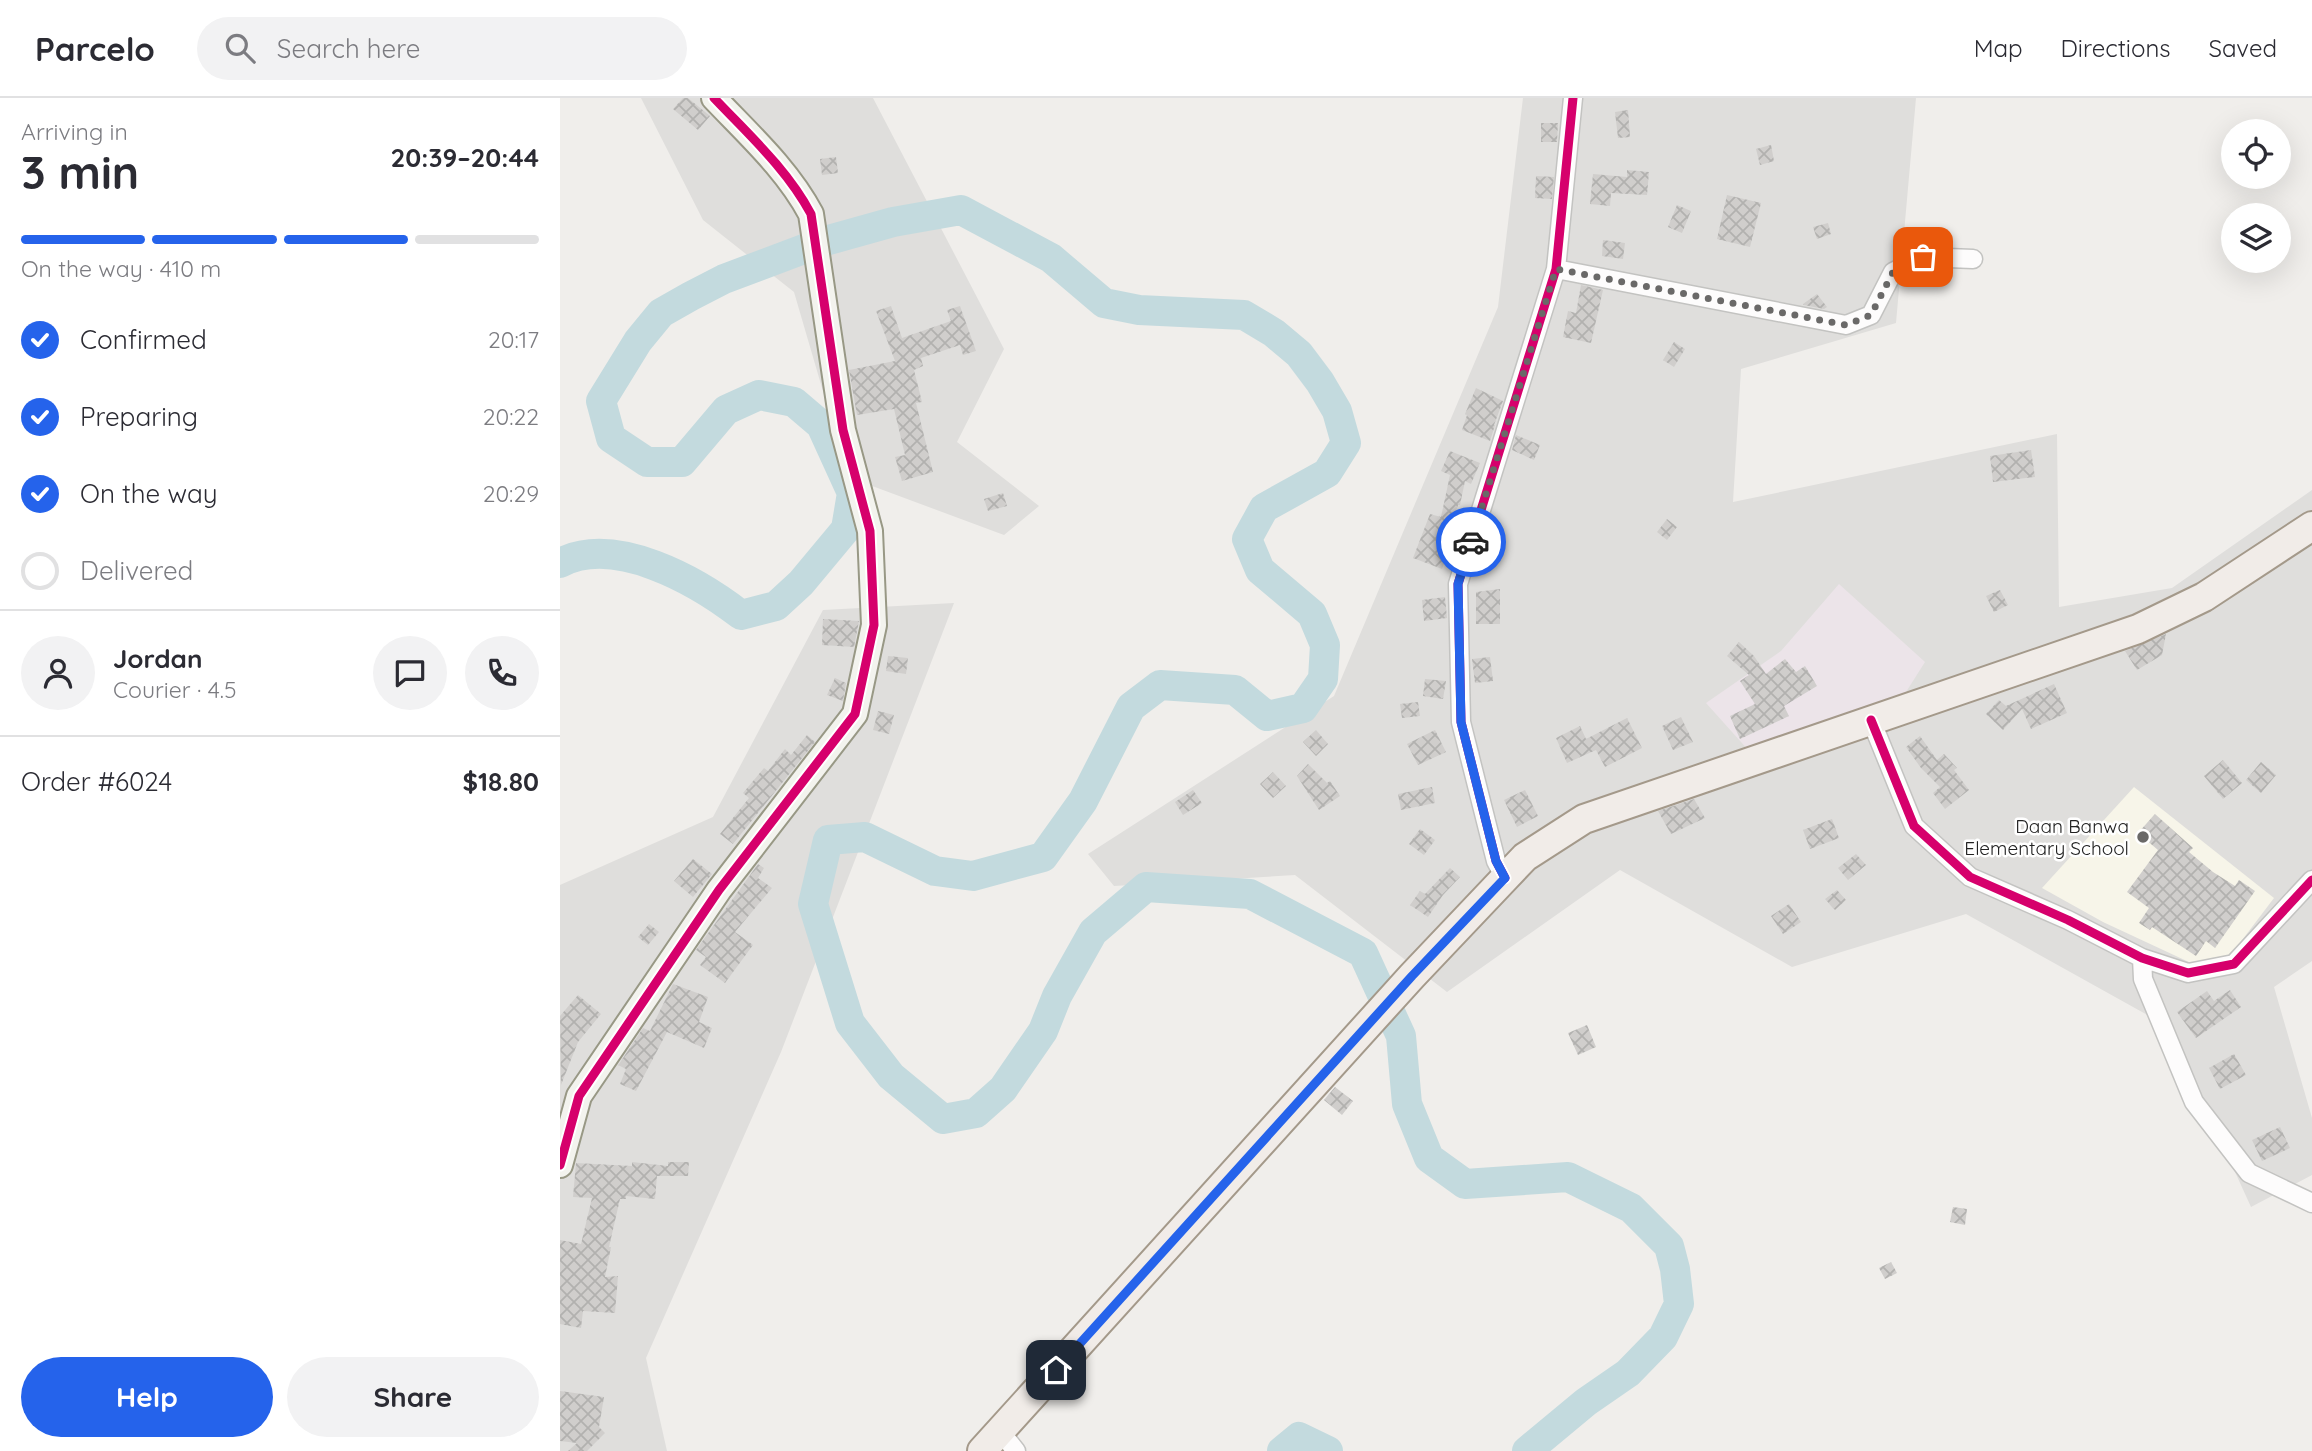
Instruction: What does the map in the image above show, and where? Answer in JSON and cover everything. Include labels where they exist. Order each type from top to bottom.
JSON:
[{"type":"main road","points":[[999,1444],[1412,976],[1525,857],[1584,819],[2138,629],[2204,597],[2312,526]]},
{"type":"street","points":[[560,1164],[579,1096],[598,1066],[719,890],[855,714],[874,625],[870,531],[843,429],[811,215],[799,191],[780,167],[713,98]]},
{"type":"street","points":[[1505,878],[1496,861],[1461,722],[1458,584],[1556,269],[1573,98]]},
{"type":"street","points":[[1556,269],[1846,325],[1871,315],[1893,272],[1923,257],[1973,259]]},
{"type":"street","points":[[1871,720],[1914,827],[1970,877],[2068,920],[2143,958],[2188,973],[2234,964],[2312,880]]},
{"type":"street","points":[[2143,958],[2143,979],[2194,1102],[2249,1173],[2312,1203]]},
{"type":"shaded area","points":[[641,98],[873,98],[1004,349],[957,442],[1039,506],[1004,535],[848,477],[794,292],[703,220]]},
{"type":"shaded area","points":[[1523,98],[1916,98],[1896,323],[1741,369],[1733,502],[2057,434],[2059,607],[2172,588],[2312,490],[2312,961],[2274,987],[2312,1118],[2312,1175],[2251,1207],[2169,1027],[1966,914],[1792,967],[1620,870],[1447,992],[1295,875],[1114,886],[1088,854],[1334,696],[1498,307]]},
{"type":"shaded area","points":[[1839,584],[1925,662],[1906,692],[1750,752],[1706,703],[1781,651]]},
{"type":"shaded area","points":[[954,603],[781,1052],[646,1358],[667,1451],[560,1451],[560,885],[713,817],[823,610]]},
{"type":"shaded area","name":"Daan Banwa Elementary School","points":[[2134,787],[2274,898],[2227,960],[2191,963],[2103,922],[2042,888]]},
{"type":"building","points":[[683,98],[688,98],[710,116],[698,130],[673,109]]},
{"type":"building","points":[[1628,110],[1630,137],[1618,138],[1615,112]]},
{"type":"building","points":[[1541,123],[1558,123],[1557,142],[1541,142]]},
{"type":"building","points":[[1771,145],[1774,161],[1760,165],[1756,149]]},
{"type":"building","points":[[836,157],[838,173],[822,175],[820,159]]},
{"type":"building","points":[[1627,170],[1649,172],[1647,195],[1611,193],[1610,206],[1590,204],[1593,174],[1627,177]]},
{"type":"building","points":[[1536,176],[1554,177],[1552,199],[1535,198]]},
{"type":"building","points":[[1727,195],[1761,203],[1750,247],[1717,239]]},
{"type":"building","points":[[1677,205],[1691,211],[1682,233],[1668,227]]},
{"type":"building","points":[[1828,223],[1831,234],[1817,239],[1813,227]]},
{"type":"building","points":[[1603,240],[1625,243],[1623,259],[1602,256]]},
{"type":"building","points":[[1581,285],[1603,290],[1591,343],[1563,337],[1568,311],[1576,313]]},
{"type":"building","points":[[1817,294],[1827,307],[1824,309],[1803,304]]},
{"type":"building","points":[[891,306],[902,338],[951,321],[947,310],[960,306],[976,351],[963,355],[960,345],[921,358],[923,366],[914,370],[922,402],[916,403],[933,472],[902,481],[895,457],[905,455],[894,409],[857,415],[849,370],[895,361],[876,311]]},
{"type":"building","points":[[1674,342],[1685,349],[1674,367],[1663,360]]},
{"type":"building","points":[[1476,388],[1503,401],[1490,441],[1462,430],[1467,415],[1465,414]]},
{"type":"building","points":[[1516,435],[1540,445],[1534,460],[1512,450]]},
{"type":"building","points":[[2031,450],[2035,477],[1993,482],[1990,456]]},
{"type":"building","points":[[1450,451],[1480,463],[1471,484],[1465,481],[1460,505],[1445,545],[1450,547],[1442,569],[1413,558],[1430,514],[1441,517],[1450,475],[1441,471]]},
{"type":"building","points":[[1003,493],[1007,506],[988,511],[984,499]]},
{"type":"building","points":[[1667,519],[1677,527],[1667,540],[1657,532]]},
{"type":"building","points":[[1500,589],[1500,624],[1476,624],[1476,592]]},
{"type":"building","points":[[2000,590],[2008,605],[1994,612],[1986,596]]},
{"type":"building","points":[[1445,597],[1447,618],[1424,621],[1422,600]]},
{"type":"building","points":[[823,619],[859,621],[854,647],[822,645]]},
{"type":"building","points":[[2166,634],[2162,655],[2137,670],[2125,651]]},
{"type":"building","points":[[1739,642],[1754,656],[1766,674],[1785,659],[1796,672],[1805,666],[1817,686],[1784,706],[1789,716],[1740,739],[1730,716],[1755,704],[1740,681],[1749,675],[1727,656]]},
{"type":"building","points":[[888,656],[908,658],[906,674],[886,671]]},
{"type":"building","points":[[1490,657],[1493,681],[1475,683],[1472,659]]},
{"type":"building","points":[[835,678],[846,683],[843,701],[827,695]]},
{"type":"building","points":[[1425,679],[1446,681],[1443,699],[1423,696]]},
{"type":"building","points":[[2054,684],[2067,713],[2031,729],[2022,709],[2003,730],[1986,714],[1999,700],[2006,706]]},
{"type":"building","points":[[1418,702],[1420,716],[1402,718],[1400,704]]},
{"type":"building","points":[[878,711],[894,715],[889,734],[873,730]]},
{"type":"building","points":[[1681,717],[1693,742],[1673,750],[1662,726]]},
{"type":"building","points":[[1627,718],[1642,748],[1605,767],[1596,750],[1567,763],[1556,738],[1580,726],[1586,739]]},
{"type":"building","points":[[1316,730],[1328,744],[1316,756],[1303,742]]},
{"type":"building","points":[[1435,730],[1446,752],[1418,765],[1407,744]]},
{"type":"building","points":[[807,735],[815,742],[733,844],[720,834],[749,798],[743,793],[764,768],[768,771],[785,749],[791,755]]},
{"type":"building","points":[[1920,736],[1937,760],[1944,754],[1957,768],[1954,770],[1969,790],[1945,809],[1933,793],[1940,787],[1921,768],[1906,747]]},
{"type":"building","points":[[2223,760],[2242,783],[2223,799],[2204,776]]},
{"type":"building","points":[[2261,762],[2276,775],[2261,793],[2246,780]]},
{"type":"building","points":[[1308,764],[1327,783],[1330,781],[1340,796],[1319,810],[1297,776]]},
{"type":"building","points":[[1273,772],[1286,786],[1273,798],[1260,784]]},
{"type":"building","points":[[1432,787],[1435,803],[1401,810],[1398,794]]},
{"type":"building","points":[[1193,790],[1202,803],[1183,815],[1175,802]]},
{"type":"building","points":[[1525,790],[1538,816],[1517,827],[1504,800]]},
{"type":"building","points":[[1694,799],[1705,818],[1671,834],[1658,811]]},
{"type":"building","points":[[2155,814],[2193,848],[2189,852],[2213,872],[2235,886],[2239,880],[2255,891],[2215,948],[2206,941],[2196,956],[2152,927],[2150,930],[2139,923],[2149,908],[2127,892],[2158,850],[2138,833]]},
{"type":"building","points":[[1832,819],[1839,838],[1810,849],[1803,830]]},
{"type":"building","points":[[1420,829],[1435,840],[1424,855],[1409,844]]},
{"type":"building","points":[[1856,854],[1866,865],[1848,880],[1838,868]]},
{"type":"building","points":[[693,859],[712,874],[693,897],[674,881]]},
{"type":"building","points":[[758,864],[764,868],[758,878],[772,888],[735,932],[753,945],[725,983],[700,965],[706,957],[696,950]]},
{"type":"building","points":[[1450,868],[1460,877],[1428,917],[1410,905],[1420,891],[1425,894]]},
{"type":"building","points":[[1837,890],[1846,900],[1835,910],[1825,899]]},
{"type":"building","points":[[1789,904],[1801,922],[1783,934],[1771,916]]},
{"type":"building","points":[[649,924],[659,932],[648,945],[638,937]]},
{"type":"building","points":[[673,984],[708,997],[699,1022],[712,1028],[704,1048],[667,1032],[636,1091],[620,1084],[626,1069],[618,1065],[643,1028],[650,1031]]},
{"type":"building","points":[[2230,990],[2241,1007],[2196,1038],[2177,1012],[2207,991],[2214,1001]]},
{"type":"building","points":[[578,995],[601,1014],[578,1042],[561,1085],[560,1016]]},
{"type":"building","points":[[1587,1025],[1596,1047],[1578,1055],[1568,1033]]},
{"type":"building","points":[[2234,1054],[2246,1075],[2220,1089],[2209,1068]]},
{"type":"building","points":[[1335,1087],[1353,1101],[1342,1115],[1324,1100]]},
{"type":"building","points":[[2280,1127],[2290,1148],[2262,1161],[2252,1140]]},
{"type":"building","points":[[632,1162],[668,1166],[668,1162],[689,1162],[688,1176],[657,1176],[655,1199],[626,1196],[626,1199],[620,1199],[605,1277],[618,1276],[615,1313],[583,1311],[581,1328],[560,1324],[560,1240],[581,1244],[592,1198],[573,1197],[576,1163],[632,1166]]},
{"type":"building","points":[[1953,1207],[1967,1209],[1965,1225],[1950,1222]]},
{"type":"building","points":[[1891,1262],[1897,1273],[1885,1279],[1879,1268]]},
{"type":"building","points":[[560,1391],[604,1397],[599,1427],[605,1433],[587,1451],[568,1451],[577,1443],[560,1441]]},
{"type":"waterway","points":[[560,563],[582,556],[605,554],[655,565],[702,588],[741,615],[776,606],[801,583],[846,529],[852,493],[821,425],[794,402],[759,395],[726,410],[682,462],[647,462],[611,438],[601,401],[638,341],[661,313],[724,279],[825,241],[893,222],[961,210],[1051,258],[1104,303],[1139,310],[1244,315],[1274,333],[1299,354],[1337,411],[1346,443],[1327,473],[1264,508],[1247,539],[1260,570],[1312,614],[1325,645],[1323,679],[1303,708],[1267,716],[1235,690],[1160,685],[1131,707],[1083,801],[1043,857],[973,876],[935,871],[865,837],[828,840],[813,904],[850,1023],[891,1076],[943,1119],[976,1113],[1003,1089],[1043,1031],[1057,996],[1093,932],[1146,887],[1250,894],[1363,953],[1401,1036],[1407,1104],[1429,1158],[1465,1184],[1568,1177],[1631,1208],[1669,1246],[1679,1304],[1663,1337],[1628,1373],[1586,1402],[1527,1451]]},
{"type":"waterway","points":[[1282,1451],[1299,1437],[1328,1451]]},
{"type":"cycle path","points":[[560,1165],[579,1096],[719,890],[855,714],[874,625],[870,531],[843,430],[811,214],[779,167],[714,98]]},
{"type":"cycle path","points":[[1505,878],[1496,861],[1461,722],[1458,584],[1556,269],[1573,98]]},
{"type":"cycle path","points":[[1871,720],[1914,826],[1970,877],[2068,920],[2142,958],[2188,973],[2234,964],[2312,880]]},
{"type":"way so far","points":[[1471,542],[1556,269],[1846,325],[1871,315],[1893,272],[1923,257]]},
{"type":"place","name":"Daan Banwa Elementary School","points":[[2143,837]]},
{"type":"route","points":[[1056,1370],[1412,976],[1505,878],[1496,861],[1461,722],[1458,584],[1471,542]]}]
